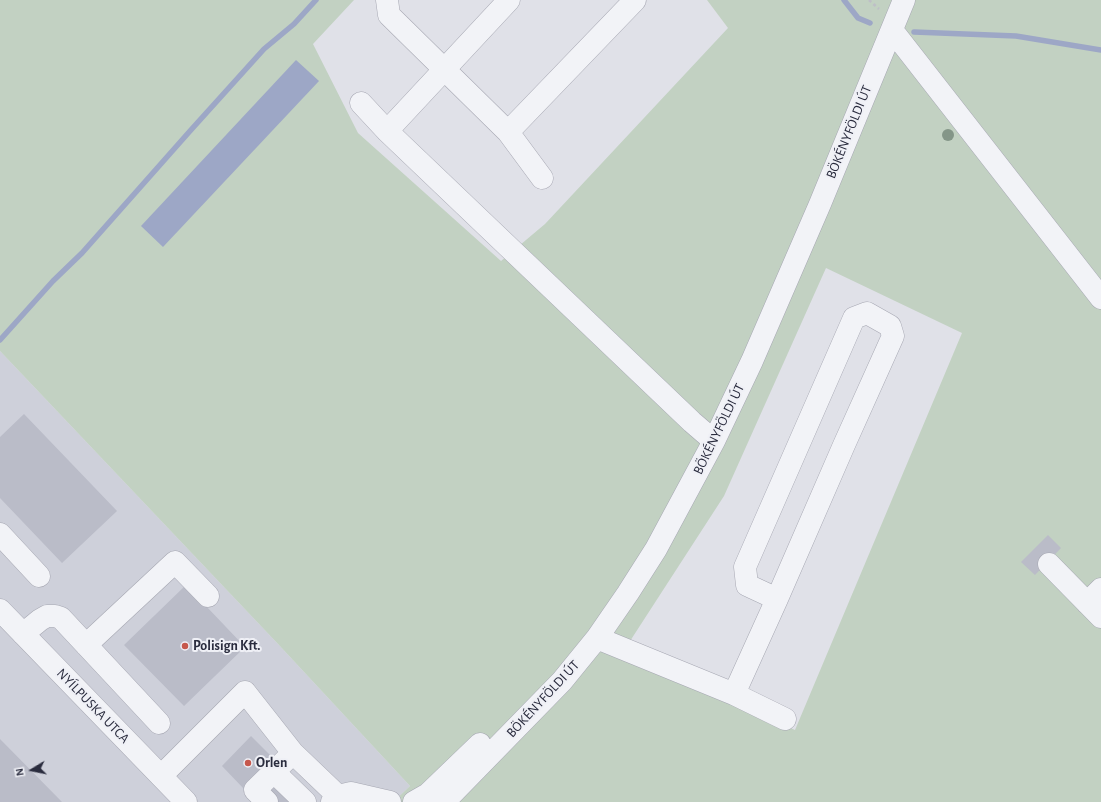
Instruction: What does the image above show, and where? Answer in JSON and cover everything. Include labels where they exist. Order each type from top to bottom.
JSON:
[{"type":"street","points":[[387,0],[389,15],[508,132],[542,178]]},
{"type":"street","points":[[387,130],[445,70],[509,0]]},
{"type":"street","points":[[508,132],[635,0]]},
{"type":"street","name":"BÖKÉNYFÖLDI ÚT","points":[[444,802],[562,681],[597,638],[656,549],[714,441],[752,361],[817,211],[904,0]]},
{"type":"street","points":[[892,30],[1101,298]]},
{"type":"street","points":[[361,103],[387,130],[714,441]]},
{"type":"street","points":[[734,694],[777,599],[893,336],[890,326],[867,313],[854,318],[745,567],[746,585],[777,599]]},
{"type":"street","points":[[0,534],[39,576]]},
{"type":"street","points":[[86,645],[175,562],[208,596]]},
{"type":"street","points":[[1049,564],[1096,603]]},
{"type":"street","name":"NYÍLPUSKA UTCA","points":[[0,610],[186,802]]},
{"type":"street","points":[[23,634],[47,616],[55,616],[60,618],[159,723]]},
{"type":"street","points":[[597,638],[734,694],[786,719]]},
{"type":"street","points":[[414,802],[428,794],[527,698],[562,681]]},
{"type":"street","points":[[161,776],[245,692],[293,753],[335,799],[351,793],[390,802]]},
{"type":"street","points":[[267,802],[255,790],[293,753]]},
{"type":"street","points":[[274,772],[305,802]]},
{"type":"shaded area","points":[[0,351],[278,644],[410,786],[393,802],[0,802]]},
{"type":"green space","points":[[0,0],[354,0],[313,44],[358,133],[501,261],[545,224],[728,28],[707,0],[1101,0],[1101,802],[393,802],[410,786],[278,644],[0,351]],"holes":[[[826,268],[962,333],[795,730],[621,655],[724,496]]]},
{"type":"water","points":[[296,60],[319,81],[163,247],[141,226]]},
{"type":"building","points":[[24,414],[117,511],[62,563],[0,498],[0,437]]},
{"type":"building","points":[[1048,535],[1061,548],[1035,575],[1021,562]]},
{"type":"building","name":"Polisign Kft.","points":[[186,585],[245,647],[184,706],[124,645]]},
{"type":"building","points":[[251,736],[274,759],[304,802],[260,802],[244,789],[222,766]]},
{"type":"building","points":[[0,739],[62,802],[0,802]]},
{"type":"waterway","points":[[0,340],[53,281],[82,253],[264,49],[294,24],[316,0]]},
{"type":"waterway","points":[[844,0],[858,18],[870,23]]},
{"type":"waterway","points":[[914,32],[1016,36],[1101,50]]},
{"type":"place","name":"Polisign Kft.","points":[[185,646]]},
{"type":"place","name":"Orlen","points":[[248,763]]}]
